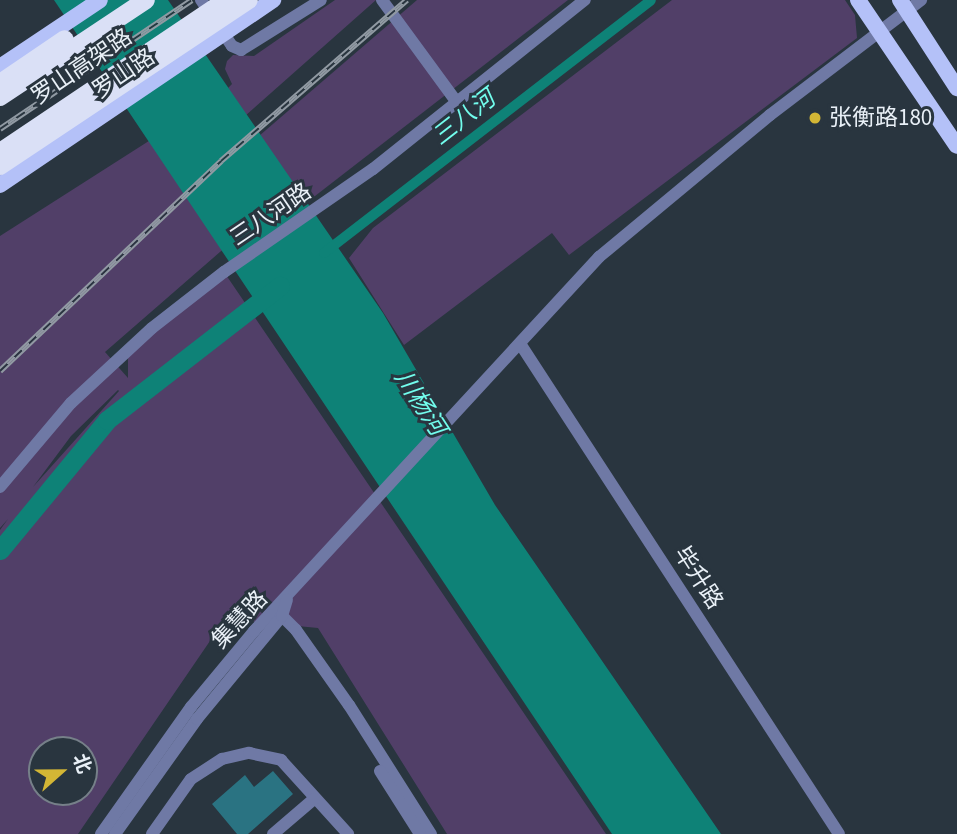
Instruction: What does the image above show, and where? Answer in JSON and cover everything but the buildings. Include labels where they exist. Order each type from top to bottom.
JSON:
[{"type":"highway","points":[[0,83],[124,0]]},
{"type":"highway","name":"罗山高架路","points":[[0,97],[146,0]]},
{"type":"highway","name":"罗山高架路","points":[[0,152],[226,0]]},
{"type":"highway","points":[[0,166],[249,0]]},
{"type":"main road","points":[[0,66],[100,0]]},
{"type":"main road","name":"罗山路","points":[[0,185],[273,0]]},
{"type":"main road","points":[[858,0],[957,146]]},
{"type":"main road","points":[[904,5],[957,88]]},
{"type":"street","points":[[201,0],[232,46],[241,50],[321,0]]},
{"type":"street","points":[[382,0],[456,100]]},
{"type":"street","name":"三八河路","points":[[0,486],[99,375],[224,272],[323,205],[585,0]]},
{"type":"street","points":[[521,345],[599,257],[879,32],[904,5],[921,0]]},
{"type":"street","name":"集慧路","points":[[114,834],[286,600],[521,345]]},
{"type":"street","name":"毕升路","points":[[521,345],[839,834]]},
{"type":"street","points":[[276,615],[335,699],[420,834]]},
{"type":"street","points":[[276,615],[341,695],[431,834]]},
{"type":"street","name":"集慧路","points":[[101,834],[191,707],[276,615]]},
{"type":"street","points":[[152,834],[191,779],[235,755],[277,757],[348,834]]},
{"type":"street","points":[[273,834],[314,799]]},
{"type":"shaded area","points":[[335,0],[376,0],[245,116],[227,89],[232,84],[225,69],[227,61],[233,55],[254,56]]},
{"type":"shaded area","points":[[417,0],[568,0],[306,203],[259,136]]},
{"type":"shaded area","points":[[672,0],[845,0],[855,15],[857,38],[569,255],[552,233],[404,345],[349,258],[373,228]]},
{"type":"shaded area","points":[[152,139],[228,245],[105,352],[128,378],[128,349],[224,272],[606,834],[447,834],[318,628],[225,619],[98,805],[98,736],[28,736],[28,806],[97,806],[78,834],[0,834],[0,530],[8,519],[0,528],[0,236]],"holes":[[[119,391],[33,487],[71,436]]]},
{"type":"water","name":"川杨河","points":[[54,0],[168,0],[383,313],[495,505],[721,834],[612,834]]},
{"type":"waterway","name":"三八河","points":[[324,253],[651,0]]},
{"type":"waterway","points":[[0,550],[107,420],[280,286]]},
{"type":"railway","points":[[0,129],[192,0]]},
{"type":"railway","points":[[0,371],[221,161],[407,0]]},
{"type":"place","name":"张衡路180","points":[[815,118]]}]
